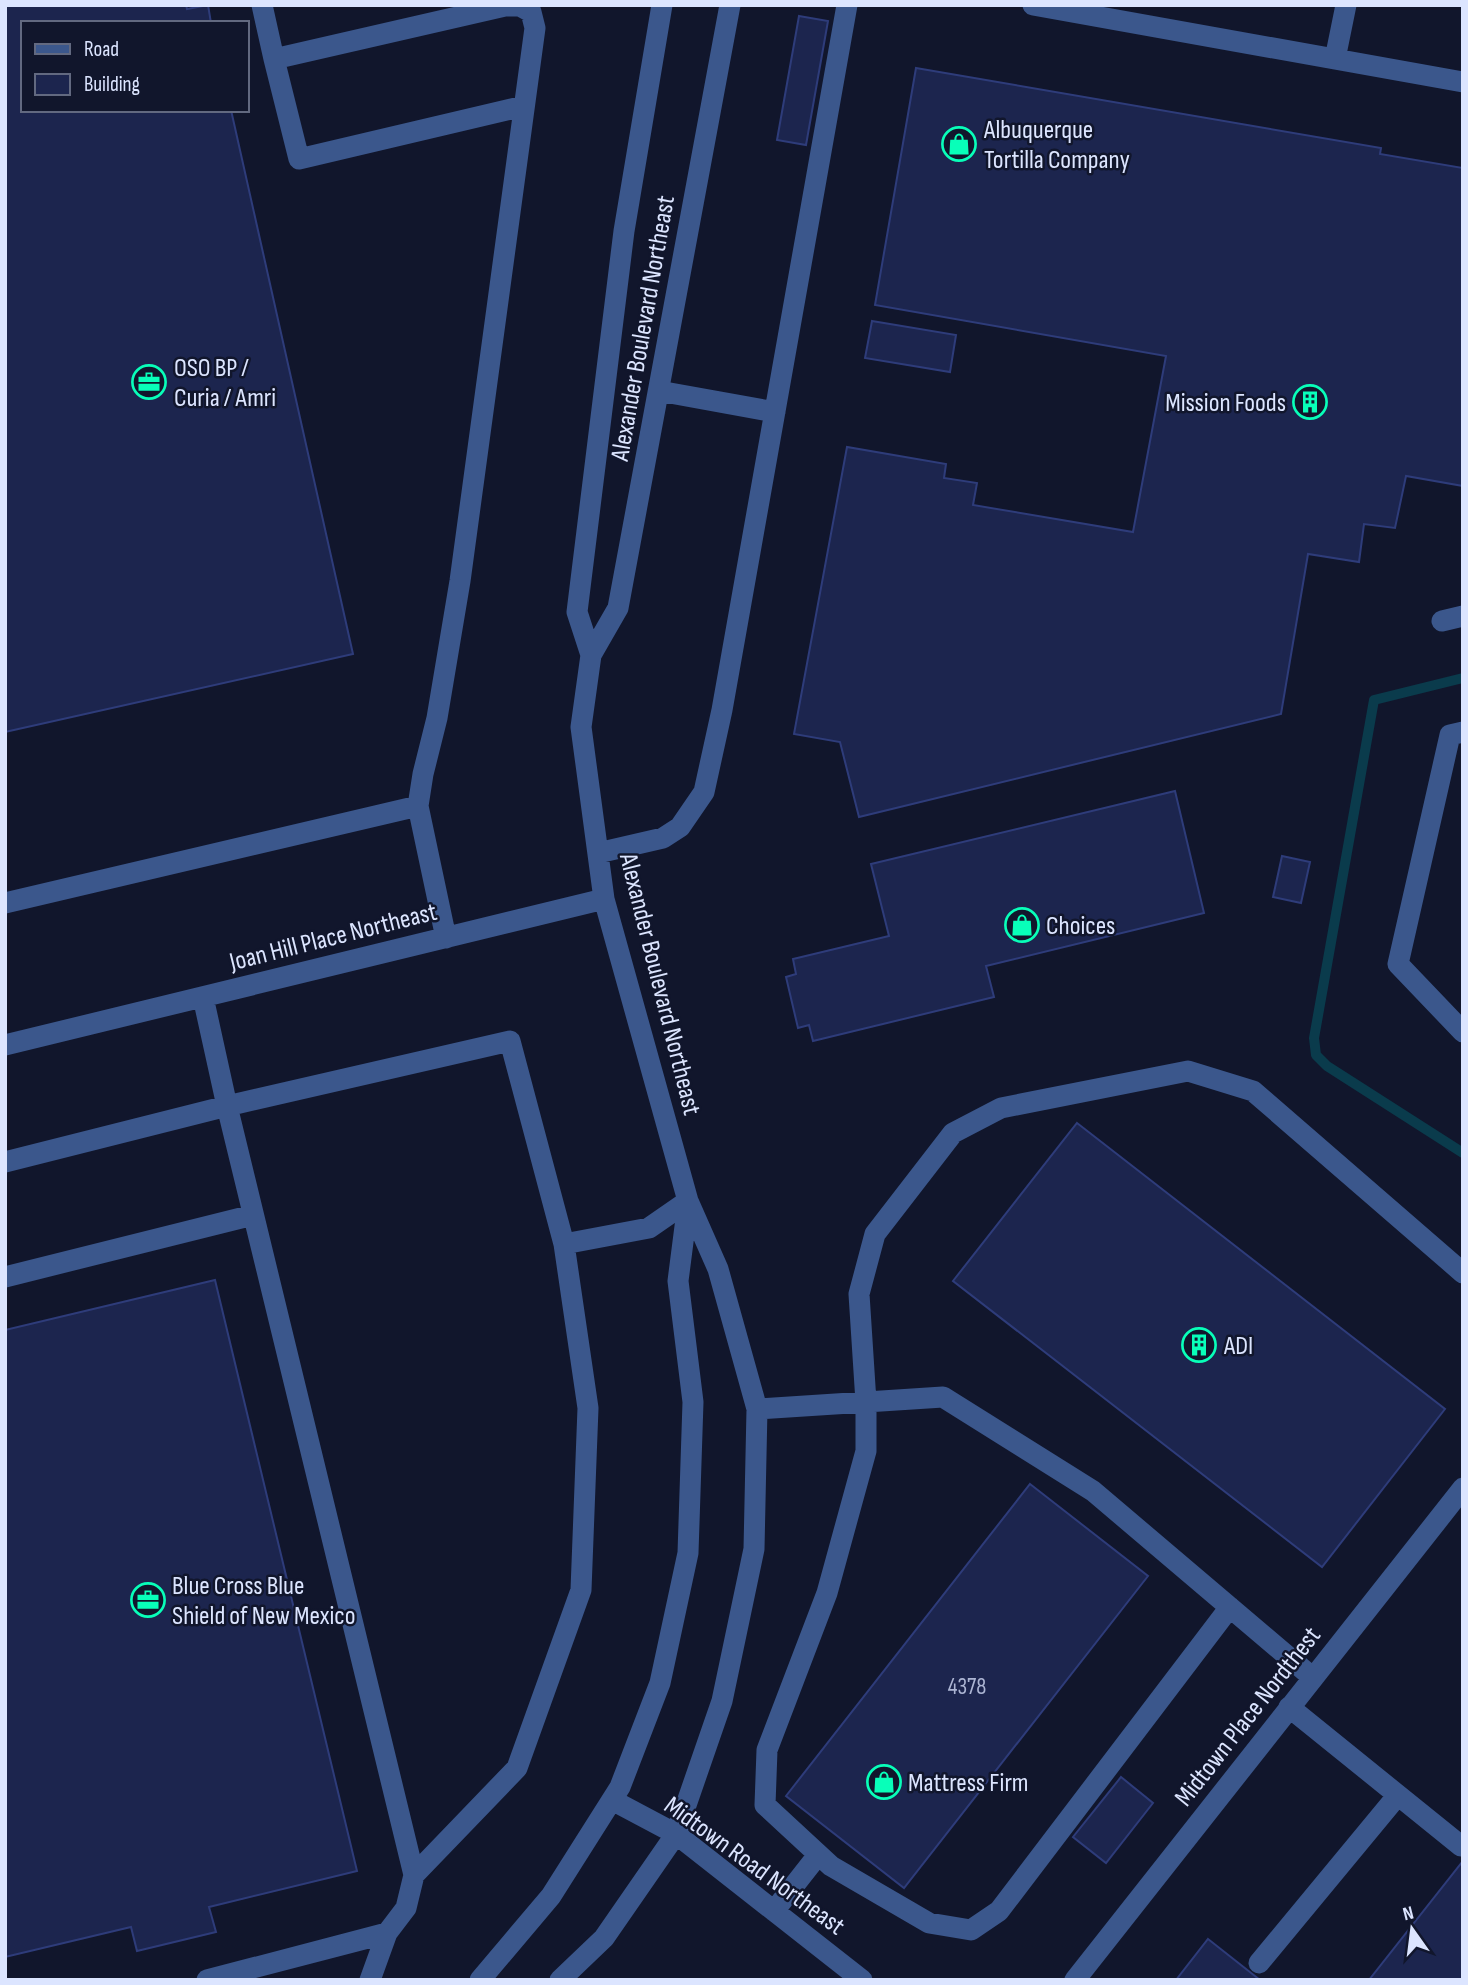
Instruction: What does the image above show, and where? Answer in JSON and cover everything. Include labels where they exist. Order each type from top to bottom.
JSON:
[{"type":"street","points":[[262,5],[299,159],[524,106]]},
{"type":"street","name":"Alexander Boulevard Northeast","points":[[591,655],[576,611],[624,231],[663,5]]},
{"type":"street","name":"Alexander Boulevard Northeast","points":[[560,1980],[604,1938],[676,1834],[722,1701],[754,1549],[757,1409],[718,1269],[688,1201],[604,899],[582,727],[591,655],[618,608],[730,5]]},
{"type":"street","points":[[598,853],[663,838],[680,827],[705,792],[722,710],[847,5]]},
{"type":"street","points":[[1033,5],[1463,82]]},
{"type":"street","points":[[1335,59],[1346,5]]},
{"type":"street","points":[[274,60],[505,6],[520,6],[531,12],[535,28],[460,580],[437,718],[418,806],[446,938]]},
{"type":"street","points":[[659,391],[775,412]]},
{"type":"street","points":[[1463,732],[1450,735],[1398,964],[1463,1032]]},
{"type":"street","points":[[5,902],[418,806]]},
{"type":"street","name":"Joan Hill Place Northeast","points":[[5,1045],[604,899]]},
{"type":"street","points":[[203,997],[253,1215],[414,1875],[406,1908],[387,1933],[370,1980]]},
{"type":"street","points":[[5,1162],[227,1106],[510,1041],[564,1244],[588,1408],[581,1590],[517,1768],[414,1875]]},
{"type":"street","points":[[1230,1607],[999,1911],[971,1930],[929,1923],[831,1866],[765,1805],[767,1750],[827,1594],[866,1451],[866,1402],[859,1294],[875,1234],[953,1133],[1001,1108],[1188,1071],[1253,1091],[1463,1272]]},
{"type":"street","points":[[564,1244],[649,1228],[688,1201]]},
{"type":"street","name":"Alexander Boulevard Northeast","points":[[480,1980],[551,1896],[620,1787],[660,1683],[688,1553],[693,1402],[678,1281],[688,1201]]},
{"type":"street","points":[[5,1277],[253,1215]]},
{"type":"street","points":[[757,1409],[943,1397],[1093,1491],[1312,1677]]},
{"type":"street","name":"Midtown Place Nordthest","points":[[1075,1980],[1463,1488]]},
{"type":"street","points":[[1289,1707],[1461,1846]]},
{"type":"street","points":[[1259,1963],[1398,1795]]},
{"type":"street","name":"Midtown Road Northeast","points":[[612,1800],[676,1834],[862,1980]]},
{"type":"street","points":[[774,1911],[818,1855]]},
{"type":"street","points":[[207,1980],[387,1933]]},
{"type":"building","name":"OSO BP / Curia / Amri","points":[[5,5],[186,5],[187,9],[208,5],[211,21],[21,21],[21,112],[231,112],[353,654],[5,732]]},
{"type":"building","points":[[799,16],[828,21],[806,145],[777,140]]},
{"type":"building","name":"Mission Foods","points":[[916,68],[1381,148],[1380,154],[1463,168],[1463,486],[1406,476],[1395,528],[1364,524],[1359,562],[1308,554],[1281,714],[859,817],[840,742],[794,734],[847,447],[946,464],[944,478],[977,483],[973,505],[1133,532],[1166,356],[875,305]]},
{"type":"building","points":[[872,321],[956,335],[950,372],[865,358]]},
{"type":"building","name":"Choices","points":[[1175,791],[1204,913],[986,966],[994,997],[813,1041],[809,1025],[798,1028],[786,977],[796,974],[793,959],[889,936],[871,864]]},
{"type":"building","points":[[1282,856],[1310,862],[1301,903],[1273,897]]},
{"type":"building","name":"ADI","points":[[1077,1123],[1445,1409],[1322,1567],[953,1281]]},
{"type":"building","name":"Blue Cross Blue Shield of New Mexico","points":[[215,1280],[357,1871],[209,1907],[216,1932],[137,1951],[131,1927],[5,1957],[5,1330]]},
{"type":"building","points":[[1030,1484],[1148,1576],[904,1888],[786,1796]]},
{"type":"building","points":[[1121,1777],[1153,1803],[1106,1863],[1073,1837]]},
{"type":"building","points":[[1463,1861],[1463,1980],[1369,1980]]},
{"type":"building","points":[[1208,1939],[1260,1980],[1176,1980]]},
{"type":"waterway","points":[[1463,678],[1374,700],[1314,1038],[1316,1055],[1327,1066],[1463,1153]]},
{"type":"place","name":"Albuquerque Tortilla Company","points":[[959,144]]},
{"type":"place","name":"OSO BP / Curia / Amri","points":[[149,382]]},
{"type":"place","name":"Mission Foods","points":[[1310,402]]},
{"type":"place","name":"Choices","points":[[1022,925]]},
{"type":"place","name":"ADI","points":[[1199,1345]]},
{"type":"place","name":"Blue Cross Blue Shield of New Mexico","points":[[148,1600]]},
{"type":"place","name":"Mattress Firm","points":[[884,1782]]}]
